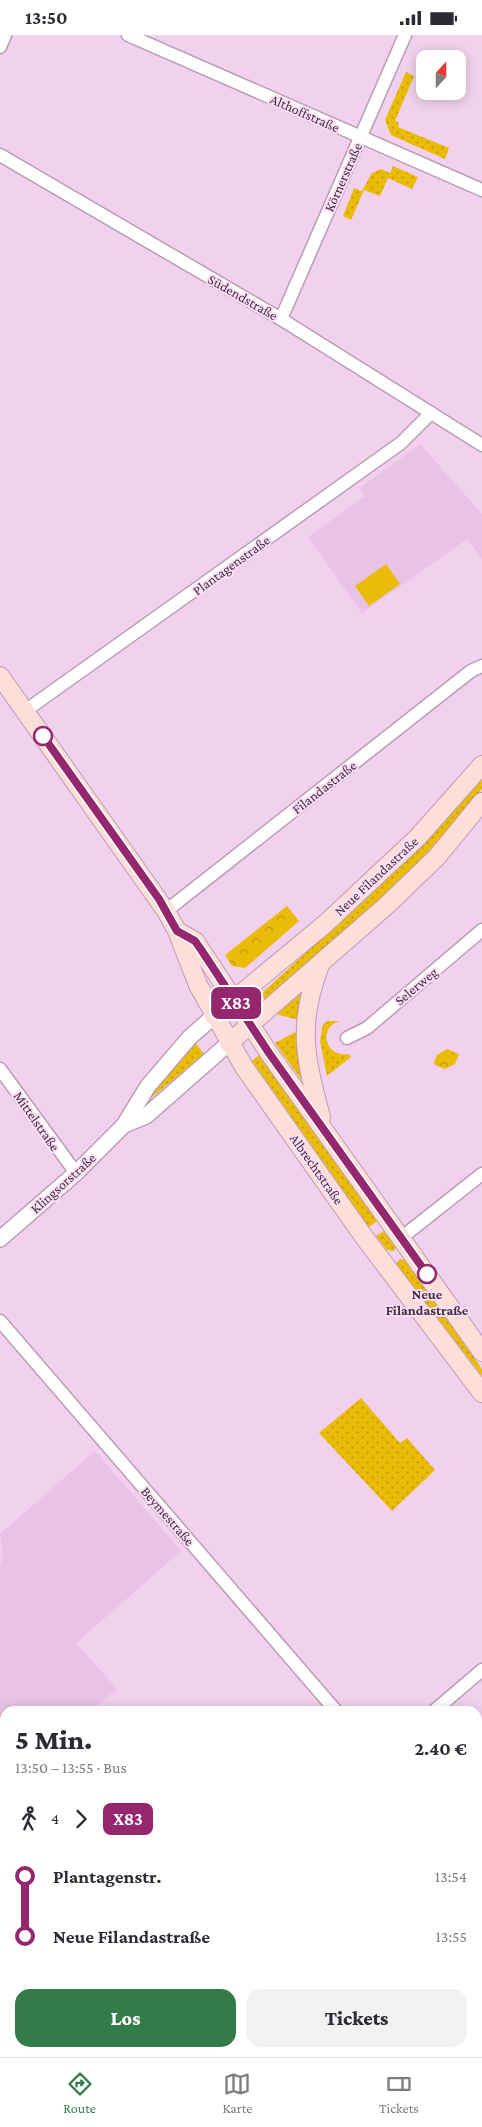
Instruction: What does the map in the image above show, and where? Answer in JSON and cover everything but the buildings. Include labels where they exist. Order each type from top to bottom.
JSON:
[{"type":"main road","name":"Albrechtstraße","points":[[0,676],[166,911],[177,931],[194,978],[229,1043],[385,1265],[482,1393]]},
{"type":"main road","name":"Neue Filandastraße","points":[[214,1016],[325,924],[418,837],[482,765]]},
{"type":"main road","name":"Neue Filandastraße","points":[[229,1043],[386,906],[437,857],[482,802]]},
{"type":"main road","name":"Albrechtstraße","points":[[177,931],[195,941],[324,1130],[482,1352]]},
{"type":"main road","points":[[321,962],[306,1014],[304,1036],[309,1075],[324,1130]]},
{"type":"main road","points":[[385,1265],[404,1242]]},
{"type":"street","points":[[0,47],[5,35]]},
{"type":"street","name":"Althoffstraße","points":[[128,35],[482,190]]},
{"type":"street","name":"Körnerstraße","points":[[281,319],[405,35]]},
{"type":"street","name":"Südendstraße","points":[[0,155],[281,319],[482,445]]},
{"type":"street","name":"Plantagenstraße","points":[[25,711],[401,443],[431,413]]},
{"type":"street","name":"Filandastraße","points":[[166,911],[471,671],[482,666]]},
{"type":"street","name":"Selerweg","points":[[347,1038],[367,1028],[482,930]]},
{"type":"street","name":"Klingsorstraße","points":[[0,1239],[76,1173],[124,1125],[148,1086],[190,1037],[214,1016]]},
{"type":"street","name":"Klingsorstraße","points":[[124,1125],[146,1116],[229,1043]]},
{"type":"street","name":"Mittelstraße","points":[[0,1069],[76,1173]]},
{"type":"street","points":[[404,1242],[482,1175]]},
{"type":"street","name":"Beymestraße","points":[[0,1321],[332,1706]]},
{"type":"street","points":[[440,1706],[482,1670]]},
{"type":"shaded area","points":[[420,444],[482,514],[482,558],[467,539],[362,613],[308,537],[365,496],[360,488]]},
{"type":"shaded area","points":[[95,1451],[181,1551],[76,1643],[117,1689],[97,1706],[0,1706],[0,1567],[3,1554],[0,1534]]},
{"type":"green space","points":[[406,72],[414,76],[395,121],[399,123],[398,127],[449,148],[445,159],[391,135],[385,120]]},
{"type":"green space","points":[[393,166],[418,177],[412,189],[388,178],[380,196],[364,190],[351,220],[343,216],[354,188],[362,191],[372,173],[381,169],[390,173]]},
{"type":"green space","points":[[386,564],[400,584],[369,606],[355,586]]},
{"type":"green space","points":[[482,774],[482,789],[433,846],[379,899],[265,1000],[261,994],[337,924]]},
{"type":"green space","points":[[287,906],[299,921],[245,968],[232,966],[225,955]]},
{"type":"green space","points":[[302,991],[298,1020],[276,1014]]},
{"type":"green space","points":[[328,1021],[339,1021],[328,1030],[326,1036],[330,1047],[335,1052],[349,1054],[351,1057],[327,1076],[320,1041],[323,1024]]},
{"type":"green space","points":[[297,1031],[303,1077],[301,1079],[275,1043]]},
{"type":"green space","points":[[195,1042],[204,1054],[151,1098],[142,1108],[140,1105]]},
{"type":"green space","points":[[447,1049],[459,1054],[455,1064],[445,1069],[435,1065],[434,1062],[437,1055]]},
{"type":"green space","points":[[259,1055],[377,1221],[369,1227],[252,1061]]},
{"type":"green space","points":[[384,1231],[396,1247],[394,1251],[387,1250],[376,1236]]},
{"type":"green space","points":[[400,1259],[405,1260],[482,1369],[482,1376],[396,1264]]},
{"type":"green space","points":[[361,1398],[400,1443],[407,1438],[435,1470],[392,1511],[319,1433]]},
{"type":"bus line","name":"X83","points":[[43,736],[159,899],[177,931],[195,941],[269,1053],[427,1274]]},
{"type":"place","name":"Neue Filandastraße","points":[[427,1274]]}]
